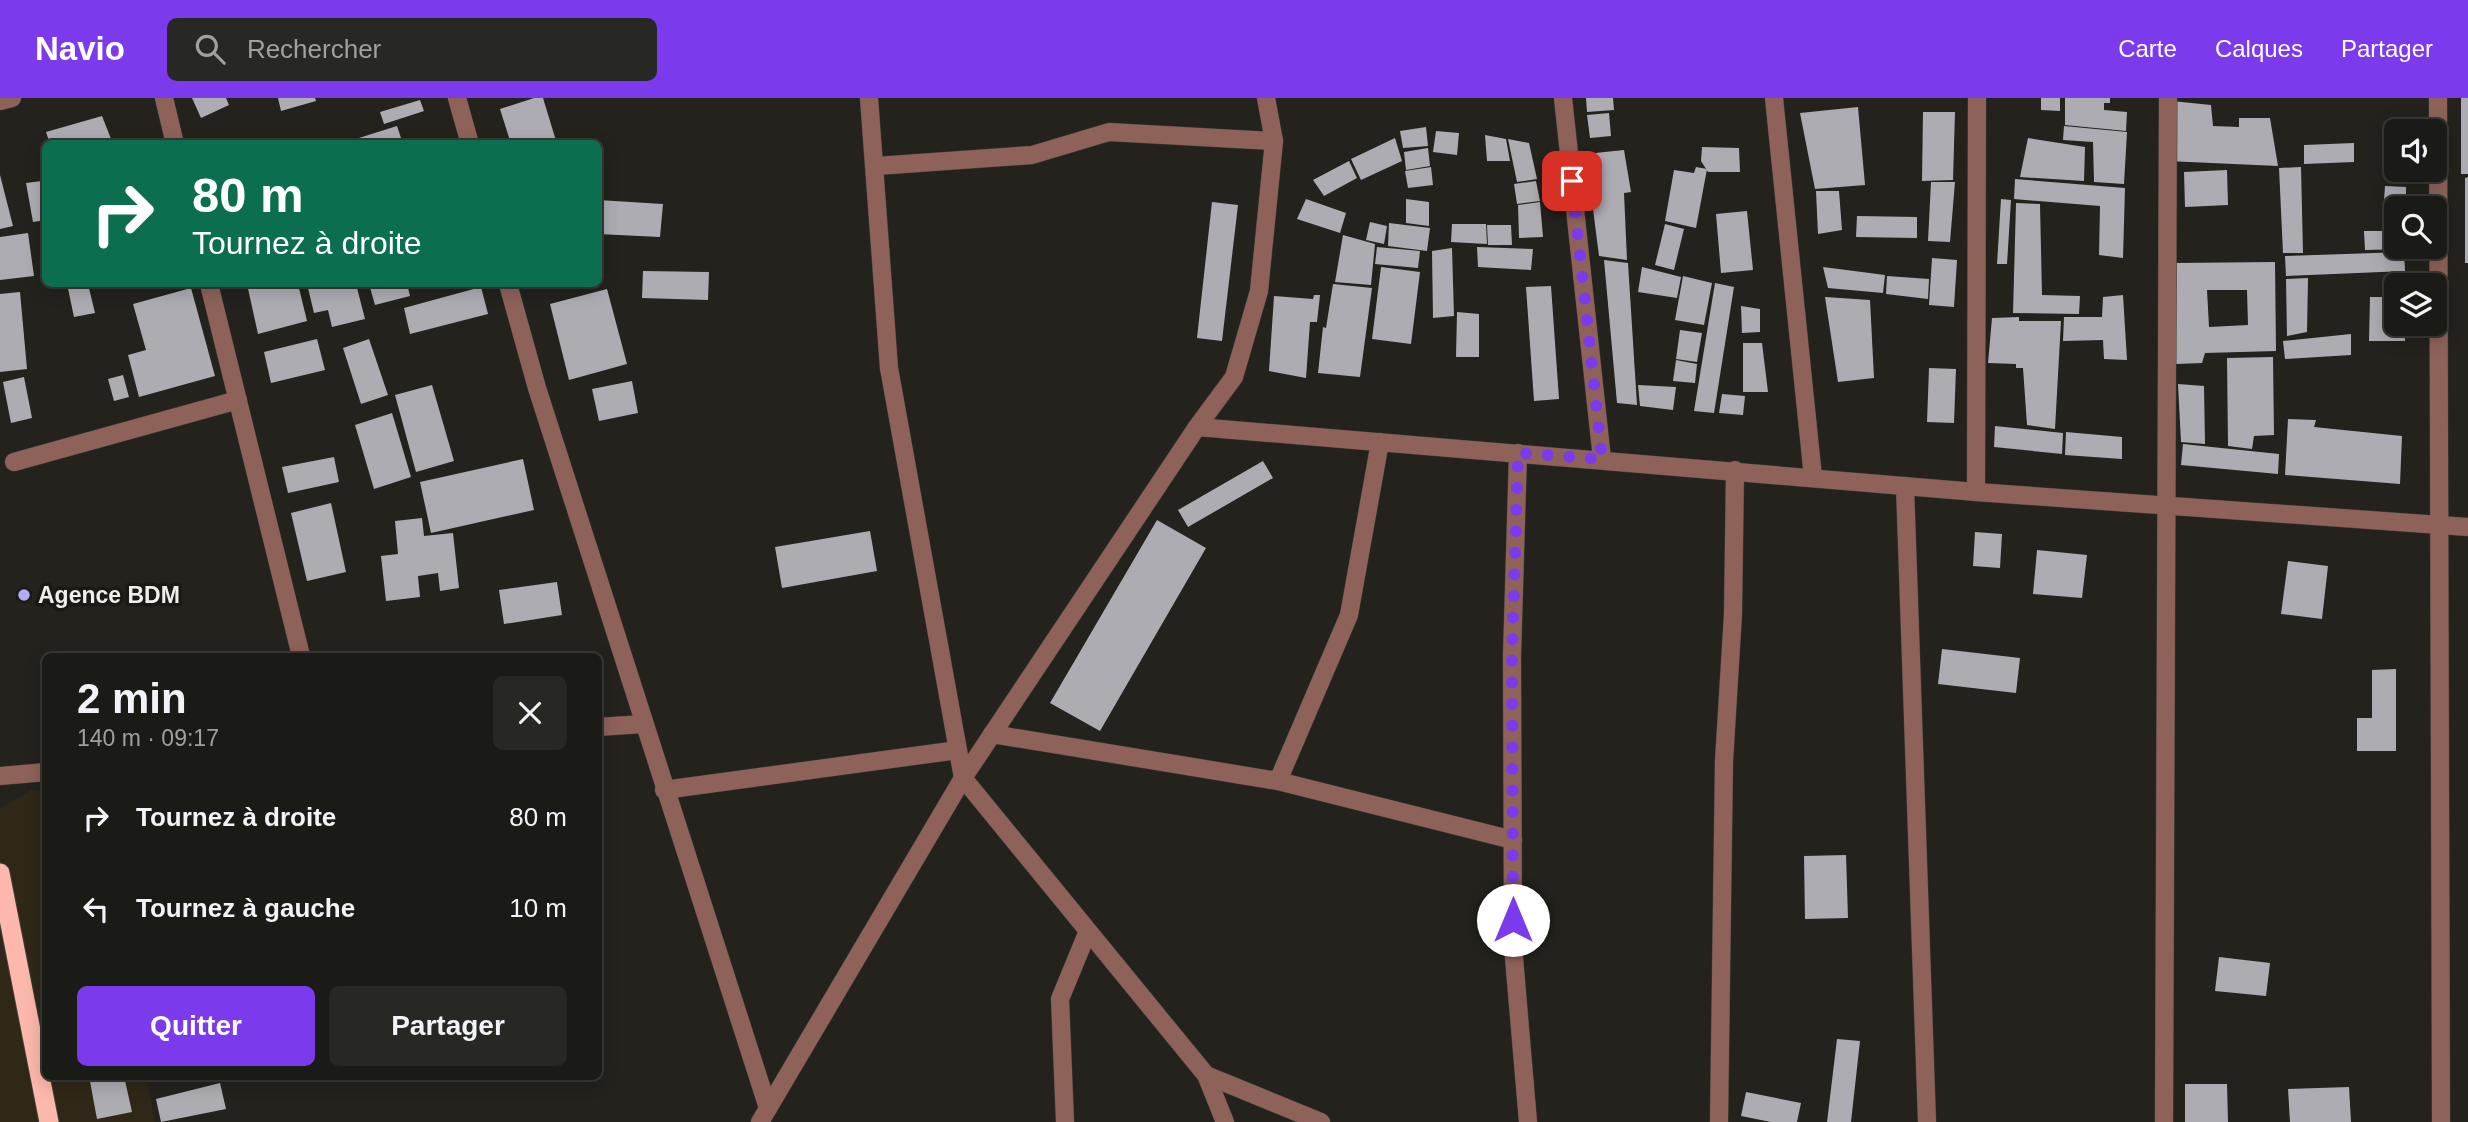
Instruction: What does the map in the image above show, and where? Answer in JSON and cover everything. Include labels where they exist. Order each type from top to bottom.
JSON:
[{"type":"highway","points":[[0,873],[48,1122]]},
{"type":"street","points":[[0,101],[12,98]]},
{"type":"street","points":[[163,98],[174,140]]},
{"type":"street","points":[[457,98],[469,140]]},
{"type":"street","points":[[869,98],[889,368],[964,778],[1206,1075],[1225,1122]]},
{"type":"street","points":[[764,1115],[992,734],[1196,427],[1234,377],[1259,291],[1274,141],[1266,98]]},
{"type":"street","points":[[1563,98],[1602,459]]},
{"type":"street","points":[[1774,98],[1813,477]]},
{"type":"street","points":[[1976,492],[1977,98]]},
{"type":"street","points":[[2164,1122],[2168,98]]},
{"type":"street","points":[[2438,98],[2441,1122]]},
{"type":"street","points":[[876,166],[1032,155],[1109,132],[1274,141]]},
{"type":"street","points":[[210,287],[300,653]]},
{"type":"street","points":[[509,287],[537,388],[764,1115]]},
{"type":"street","points":[[14,462],[238,400]]},
{"type":"street","points":[[1196,427],[1976,492],[2468,527]]},
{"type":"street","points":[[1278,781],[1349,615],[1380,442]]},
{"type":"street","points":[[1518,453],[1512,656],[1513,946],[1528,1122]]},
{"type":"street","points":[[1719,1122],[1724,761],[1733,614],[1735,470]]},
{"type":"street","points":[[1905,486],[1927,1122]]},
{"type":"street","points":[[602,727],[643,724]]},
{"type":"street","points":[[992,734],[1278,781],[1513,840]]},
{"type":"street","points":[[664,790],[958,750]]},
{"type":"street","points":[[0,776],[42,772]]},
{"type":"street","points":[[1065,1122],[1060,999],[1088,931]]},
{"type":"street","points":[[1206,1075],[1321,1122]]},
{"type":"shaded area","points":[[31,790],[42,792],[42,1080],[147,1080],[155,1122],[0,1122],[0,809]]},
{"type":"building","points":[[192,98],[226,98],[229,105],[201,118]]},
{"type":"building","points":[[278,98],[315,98],[316,101],[281,111]]},
{"type":"building","points":[[534,98],[543,98],[556,140],[510,140],[500,109]]},
{"type":"building","points":[[1586,98],[1613,98],[1614,110],[1587,112]]},
{"type":"building","points":[[2041,98],[2060,98],[2060,111],[2041,110]]},
{"type":"building","points":[[2065,98],[2110,98],[2110,103],[2104,103],[2104,110],[2127,112],[2126,131],[2065,125]]},
{"type":"building","points":[[2461,98],[2468,98],[2468,174],[2461,174]]},
{"type":"building","points":[[420,100],[424,111],[384,124],[380,112]]},
{"type":"building","points":[[2172,101],[2211,105],[2213,126],[2239,127],[2239,118],[2270,118],[2278,166],[2167,161]]},
{"type":"building","points":[[1858,107],[1865,185],[1815,189],[1800,113]]},
{"type":"building","points":[[1923,112],[1955,112],[1953,180],[1922,181]]},
{"type":"building","points":[[1609,113],[1611,136],[1590,138],[1587,115]]},
{"type":"building","points":[[102,116],[111,140],[49,140],[46,132]]},
{"type":"building","points":[[397,126],[402,140],[353,140]]},
{"type":"building","points":[[2064,126],[2127,132],[2124,184],[2094,182],[2093,142],[2063,140]]},
{"type":"building","points":[[1426,127],[1428,146],[1403,148],[1400,131]]},
{"type":"building","points":[[1436,131],[1459,133],[1457,155],[1433,152]]},
{"type":"building","points":[[1485,135],[1506,139],[1510,161],[1487,161]]},
{"type":"building","points":[[1395,138],[1402,161],[1361,180],[1351,159]]},
{"type":"building","points":[[2028,138],[2085,147],[2084,181],[2020,177]]},
{"type":"building","points":[[1508,139],[1529,143],[1537,179],[1517,182]]},
{"type":"building","points":[[2354,143],[2354,162],[2304,164],[2304,145]]},
{"type":"building","points":[[1702,147],[1739,148],[1740,172],[1708,172],[1701,161]]},
{"type":"building","points":[[1428,148],[1430,166],[1406,170],[1404,152]]},
{"type":"building","points":[[1624,150],[1631,192],[1624,193],[1627,260],[1599,256],[1586,154]]},
{"type":"building","points":[[1349,161],[1357,178],[1324,196],[1313,180]]},
{"type":"building","points":[[1431,167],[1433,185],[1408,188],[1405,171]]},
{"type":"building","points":[[1696,167],[1707,169],[1696,228],[1665,221],[1674,170],[1694,173]]},
{"type":"building","points":[[2301,167],[2303,253],[2283,253],[2279,168]]},
{"type":"building","points":[[2227,170],[2228,205],[2185,207],[2184,172]]},
{"type":"building","points":[[0,175],[13,226],[0,229]]},
{"type":"building","points":[[2468,177],[2468,263],[2465,263],[2465,178]]},
{"type":"building","points":[[2015,179],[2125,188],[2123,258],[2099,255],[2100,206],[2014,199]]},
{"type":"building","points":[[42,181],[42,221],[33,222],[26,183]]},
{"type":"building","points":[[1536,181],[1540,201],[1517,204],[1514,184]]},
{"type":"building","points":[[1931,182],[1955,182],[1950,242],[1928,241]]},
{"type":"building","points":[[2385,186],[2406,187],[2406,196],[2384,196]]},
{"type":"building","points":[[1816,191],[1839,191],[1842,230],[1818,234]]},
{"type":"building","points":[[1306,199],[1346,213],[1340,233],[1297,219]]},
{"type":"building","points":[[1406,199],[1429,202],[1429,226],[1406,223]]},
{"type":"building","points":[[2001,199],[2011,200],[2007,264],[1997,264]]},
{"type":"building","points":[[602,200],[663,204],[660,237],[602,234]]},
{"type":"building","points":[[2384,201],[2384,250],[2365,250],[2364,231],[2382,231]]},
{"type":"building","points":[[1212,202],[1238,205],[1222,341],[1197,338]]},
{"type":"building","points":[[1540,202],[1543,237],[1519,238],[1518,205]]},
{"type":"building","points":[[2016,203],[2040,204],[2042,295],[2080,296],[2079,314],[2013,313]]},
{"type":"building","points":[[1747,211],[1753,270],[1721,273],[1716,214]]},
{"type":"building","points":[[1857,216],[1917,217],[1917,238],[1856,237]]},
{"type":"building","points":[[1370,222],[1387,226],[1384,244],[1366,240]]},
{"type":"building","points":[[1389,223],[1430,228],[1427,251],[1388,246]]},
{"type":"building","points":[[1452,224],[1486,224],[1487,244],[1451,242]]},
{"type":"building","points":[[1665,224],[1684,229],[1674,270],[1655,265]]},
{"type":"building","points":[[1487,225],[1511,225],[1512,245],[1488,245]]},
{"type":"building","points":[[28,233],[34,276],[0,280],[0,237]]},
{"type":"building","points":[[1343,235],[1375,244],[1371,285],[1335,282]]},
{"type":"building","points":[[1377,247],[1420,251],[1418,268],[1375,264]]},
{"type":"building","points":[[1477,247],[1533,249],[1531,270],[1478,267]]},
{"type":"building","points":[[1452,248],[1454,316],[1433,318],[1432,251]]},
{"type":"building","points":[[2384,253],[2384,259],[2404,259],[2405,271],[2286,276],[2285,256]]},
{"type":"building","points":[[1932,258],[1957,260],[1954,307],[1929,305]]},
{"type":"building","points":[[1604,260],[1628,263],[1637,405],[1617,403]]},
{"type":"building","points":[[2275,262],[2276,351],[2205,353],[2202,363],[2176,364],[2175,263]],"holes":[[[2207,290],[2247,290],[2248,325],[2209,327]]]},
{"type":"building","points":[[1381,267],[1420,272],[1411,344],[1372,339]]},
{"type":"building","points":[[1642,267],[1681,277],[1677,298],[1638,292]]},
{"type":"building","points":[[1823,267],[1885,275],[1883,293],[1828,288]]},
{"type":"building","points":[[643,271],[709,272],[708,300],[642,298]]},
{"type":"building","points":[[1683,276],[1712,283],[1704,325],[1675,320]]},
{"type":"building","points":[[1887,276],[1929,279],[1928,299],[1886,294]]},
{"type":"building","points":[[2308,278],[2307,332],[2287,336],[2286,279]]},
{"type":"building","points":[[1715,283],[1734,287],[1714,413],[1694,411]]},
{"type":"building","points":[[1333,284],[1372,288],[1360,377],[1318,373],[1323,327],[1326,328]]},
{"type":"building","points":[[1551,286],[1559,399],[1534,401],[1526,287]]},
{"type":"building","points":[[68,287],[89,287],[95,313],[74,317]]},
{"type":"building","points":[[248,287],[299,287],[307,321],[258,334]]},
{"type":"building","points":[[308,287],[357,287],[365,319],[332,327],[328,310],[314,313]]},
{"type":"building","points":[[370,287],[408,287],[410,296],[375,305]]},
{"type":"building","points":[[481,287],[488,314],[410,334],[404,308]]},
{"type":"building","points":[[191,288],[215,376],[139,397],[128,355],[146,350],[133,304]]},
{"type":"building","points":[[607,289],[627,364],[569,380],[550,304]]},
{"type":"building","points":[[20,292],[27,369],[0,372],[0,294]]},
{"type":"building","points":[[1314,295],[1320,295],[1317,322],[1310,322],[1306,378],[1269,371],[1274,296],[1313,299]]},
{"type":"building","points":[[2123,295],[2127,360],[2104,359],[2103,340],[2063,341],[2064,317],[2102,317],[2103,297]]},
{"type":"building","points":[[1825,297],[1870,300],[1874,378],[1838,382]]},
{"type":"building","points":[[2370,297],[2384,297],[2384,336],[2405,336],[2405,341],[2369,341]]},
{"type":"building","points":[[1741,306],[1760,309],[1760,332],[1742,333]]},
{"type":"building","points":[[1457,312],[1479,314],[1479,357],[1456,357]]},
{"type":"building","points":[[2019,317],[2019,321],[2061,321],[2055,429],[2027,425],[2023,368],[2016,368],[2016,364],[1988,363],[1992,318]]},
{"type":"building","points":[[1680,330],[1702,333],[1697,362],[1676,359]]},
{"type":"building","points":[[2351,334],[2351,355],[2285,359],[2283,341]]},
{"type":"building","points":[[317,339],[325,370],[271,383],[264,352]]},
{"type":"building","points":[[369,339],[388,395],[361,404],[343,348]]},
{"type":"building","points":[[1743,343],[1762,343],[1768,392],[1743,392]]},
{"type":"building","points":[[2273,357],[2274,435],[2254,436],[2252,449],[2228,446],[2227,358]]},
{"type":"building","points":[[1676,360],[1697,364],[1695,383],[1673,381]]},
{"type":"building","points":[[1929,368],[1956,369],[1954,423],[1927,422]]},
{"type":"building","points":[[123,375],[129,397],[114,401],[108,379]]},
{"type":"building","points":[[24,377],[32,418],[11,423],[3,382]]},
{"type":"building","points":[[632,381],[638,413],[599,421],[592,389]]},
{"type":"building","points":[[2178,384],[2204,386],[2205,444],[2181,442]]},
{"type":"building","points":[[432,385],[454,461],[416,472],[395,395]]},
{"type":"building","points":[[1638,385],[1676,387],[1673,410],[1640,406]]},
{"type":"building","points":[[1722,394],[1745,396],[1743,415],[1719,413]]},
{"type":"building","points":[[392,413],[411,477],[374,489],[355,425]]},
{"type":"building","points":[[2288,419],[2316,420],[2314,427],[2402,436],[2400,484],[2285,475]]},
{"type":"building","points":[[1995,426],[2063,433],[2062,454],[1994,447]]},
{"type":"building","points":[[2066,432],[2122,437],[2122,459],[2065,455]]},
{"type":"building","points":[[2183,444],[2279,454],[2278,474],[2181,465]]},
{"type":"building","points":[[334,457],[339,482],[288,493],[282,467]]},
{"type":"building","points":[[523,459],[534,510],[431,533],[420,482]]},
{"type":"building","points":[[1263,461],[1273,478],[1188,527],[1178,510]]},
{"type":"building","points":[[331,503],[346,572],[307,581],[291,513]]},
{"type":"building","points":[[422,518],[424,536],[453,533],[459,588],[440,591],[438,573],[418,576],[420,597],[386,601],[381,556],[398,554],[395,521]]},
{"type":"building","points":[[1157,520],[1206,548],[1100,731],[1050,703]]},
{"type":"building","points":[[870,531],[877,571],[782,588],[775,547]]},
{"type":"building","points":[[1975,532],[2002,534],[2000,568],[1973,566]]},
{"type":"building","points":[[2037,550],[2087,555],[2082,598],[2033,594]]},
{"type":"building","points":[[2288,561],[2328,566],[2322,619],[2281,614]]},
{"type":"building","points":[[557,582],[562,615],[504,624],[499,590]]},
{"type":"building","points":[[1942,649],[2020,658],[2016,693],[1938,684]]},
{"type":"building","points":[[2396,669],[2396,751],[2357,751],[2357,718],[2372,718],[2372,670]]},
{"type":"building","points":[[1846,855],[1848,918],[1805,919],[1804,856]]},
{"type":"building","points":[[2219,957],[2270,963],[2266,996],[2215,991]]},
{"type":"building","points":[[1837,1039],[1860,1041],[1851,1122],[1827,1122]]},
{"type":"building","points":[[90,1080],[125,1080],[132,1112],[97,1119]]},
{"type":"building","points":[[220,1083],[226,1109],[161,1122],[156,1099]]},
{"type":"building","points":[[2185,1084],[2227,1084],[2228,1122],[2185,1122]]},
{"type":"building","points":[[2349,1087],[2351,1122],[2290,1122],[2288,1089]]},
{"type":"building","points":[[1746,1092],[1801,1103],[1797,1122],[1771,1122],[1741,1116]]},
{"type":"place","name":"Agence BDM","points":[[24,595]]},
{"type":"route","points":[[1513,920],[1512,656],[1518,453],[1602,459],[1572,181]]}]
